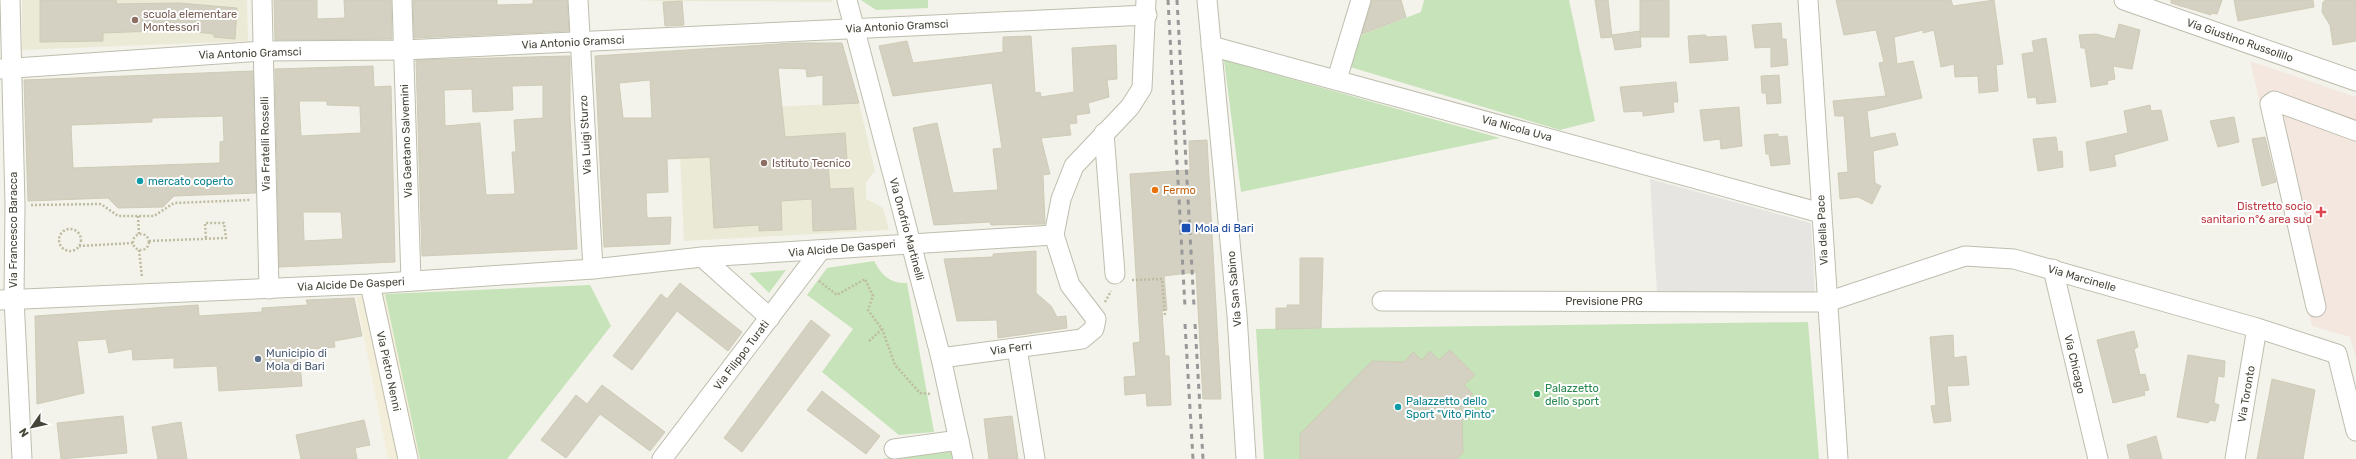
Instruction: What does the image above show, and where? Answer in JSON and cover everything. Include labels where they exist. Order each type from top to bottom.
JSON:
[{"type":"street","name":"Via Francesco Baracca","points":[[10,0],[5,68],[15,206],[7,300],[22,459]]},
{"type":"street","name":"Via Fratelli Rosselli","points":[[262,0],[269,289]]},
{"type":"street","name":"Via Gaetano Salvemini","points":[[402,0],[411,281]]},
{"type":"street","name":"Via Luigi Sturzo","points":[[578,0],[593,269]]},
{"type":"street","name":"Via Onofrio Martinelli","points":[[847,0],[941,358],[963,459]]},
{"type":"street","name":"Via San Sabino","points":[[1208,0],[1211,46],[1237,314],[1246,459]]},
{"type":"street","points":[[1337,79],[1361,0]]},
{"type":"street","name":"Via della Pace","points":[[1808,0],[1826,302],[1838,459]]},
{"type":"street","name":"Via Giustino Russolillo","points":[[2124,0],[2356,81]]},
{"type":"street","name":"Via Antonio Gramsci","points":[[5,68],[263,51],[403,50],[580,42],[854,27],[1146,7]]},
{"type":"street","points":[[1091,310],[1070,285],[1054,235],[1061,199],[1074,166],[1130,107],[1142,88],[1146,7]]},
{"type":"street","name":"Via Nicola Uva","points":[[1211,46],[1337,79],[1821,213]]},
{"type":"street","points":[[2316,307],[2270,104],[2274,101],[2356,131]]},
{"type":"street","points":[[1104,133],[1115,277]]},
{"type":"street","name":"Via Alcide De Gasperi","points":[[7,300],[370,284],[593,269],[702,257],[820,251],[911,242],[1054,235]]},
{"type":"street","name":"Via Filippo Turati","points":[[662,459],[820,251]]},
{"type":"street","name":"Via Marcinelle","points":[[1826,302],[1965,256],[2014,259],[2257,328],[2337,354],[2356,431]]},
{"type":"street","points":[[702,257],[770,318]]},
{"type":"street","name":"Via Chicago","points":[[2053,270],[2098,459]]},
{"type":"street","name":"Via Pietro Nenni","points":[[370,284],[408,459]]},
{"type":"street","name":"Previsione PRG","points":[[1382,301],[1826,302]]},
{"type":"street","name":"Via Ferri","points":[[941,358],[1082,339],[1094,329],[1096,319],[1091,310]]},
{"type":"street","name":"Via Toronto","points":[[2235,459],[2257,328]]},
{"type":"street","points":[[1017,348],[1035,459]]},
{"type":"street","points":[[894,449],[958,440]]},
{"type":"path","points":[[15,206],[101,204],[118,216],[154,216],[174,203],[266,199]]},
{"type":"path","points":[[138,216],[139,234]]},
{"type":"path","points":[[149,241],[206,239],[226,238],[224,223],[205,223],[206,239]]},
{"type":"path","points":[[79,246],[80,236],[75,230],[68,229],[61,233],[58,240],[63,249],[73,251],[79,246],[133,243]]},
{"type":"path","points":[[139,234],[144,234],[149,241],[145,249],[139,250],[135,248],[133,243],[134,237],[139,234]]},
{"type":"path","points":[[139,250],[143,295]]},
{"type":"path","points":[[805,271],[837,295],[865,279],[873,296],[868,310],[882,329],[895,365],[920,393],[949,396]]},
{"type":"path","points":[[1091,310],[1107,301],[1115,277],[1162,279],[1165,316]]},
{"type":"path","points":[[869,340],[882,329]]},
{"type":"shaded area","name":"scuola elementare Montessori","points":[[22,0],[247,0],[248,41],[22,50]]},
{"type":"shaded area","points":[[630,0],[832,0],[832,2],[662,1]]},
{"type":"shaded area","name":"Distretto socio sanitario n°6 area sud","points":[[2250,61],[2356,97],[2356,358],[2350,337],[2312,326]]},
{"type":"shaded area","points":[[859,103],[875,171],[866,183],[866,199],[883,208],[889,230],[684,241],[678,111]]},
{"type":"shaded area","points":[[1650,179],[1811,223],[1815,294],[1657,293]]},
{"type":"shaded area","points":[[385,294],[420,459],[388,459],[356,297]]},
{"type":"green space","points":[[861,0],[928,0],[928,8],[876,10]]},
{"type":"green space","points":[[1424,0],[1569,0],[1595,121],[1560,130],[1350,67],[1361,35],[1421,12]]},
{"type":"green space","points":[[1224,60],[1500,138],[1241,192]]},
{"type":"green space","points":[[874,261],[880,271],[888,278],[896,282],[907,283],[934,432],[899,435],[822,372],[853,329],[807,295],[827,268]]},
{"type":"green space","points":[[786,270],[769,293],[749,273]]},
{"type":"green space","points":[[590,285],[611,326],[507,459],[420,459],[385,294]]},
{"type":"green space","name":"Palazzetto dello sport","points":[[1808,322],[1819,459],[1264,459],[1256,329]]},
{"type":"green space","points":[[952,446],[955,459],[882,459]]},
{"type":"building","name":"scuola elementare Montessori","points":[[40,0],[116,0],[117,4],[179,3],[237,8],[235,39],[214,37],[214,34],[178,30],[103,33],[103,41],[40,42]]},
{"type":"building","points":[[274,0],[317,0],[317,19],[345,18],[344,0],[391,0],[392,39],[275,40]]},
{"type":"building","points":[[413,0],[497,0],[497,5],[533,4],[533,0],[567,0],[569,31],[414,38]]},
{"type":"building","points":[[1372,0],[1401,0],[1406,17],[1362,34]]},
{"type":"building","points":[[1595,0],[1608,0],[1612,37],[1601,38]]},
{"type":"building","points":[[1640,0],[1669,0],[1669,37],[1640,37]]},
{"type":"building","points":[[1836,0],[1951,0],[1953,6],[1994,0],[2003,64],[1996,65],[1998,91],[1979,93],[1978,76],[1955,77],[1954,64],[1941,67],[1934,30],[1923,33],[1923,30],[1894,37],[1897,64],[1913,61],[1922,98],[1867,111],[1870,138],[1895,133],[1898,145],[1873,151],[1875,183],[1881,186],[1872,204],[1858,197],[1840,199],[1838,173],[1848,172],[1844,116],[1835,116],[1833,101],[1886,96],[1879,63],[1884,62],[1876,30],[1844,35]]},
{"type":"building","points":[[2171,0],[2222,0],[2217,14],[2211,13],[2211,15],[2171,3]]},
{"type":"building","points":[[2234,0],[2313,0],[2314,7],[2238,21]]},
{"type":"building","points":[[2326,0],[2356,0],[2356,41],[2333,45],[2330,25],[2322,12],[2323,2]]},
{"type":"building","points":[[682,1],[684,25],[665,26],[663,2]]},
{"type":"building","points":[[1781,23],[1782,39],[1786,39],[1788,65],[1771,67],[1771,47],[1755,48],[1752,25]]},
{"type":"building","points":[[2119,24],[2140,30],[2132,69],[2113,66],[2115,79],[2107,81],[2108,84],[2091,87],[2085,48],[2081,48],[2079,35],[2096,34],[2115,39]]},
{"type":"building","points":[[1640,31],[1641,47],[1615,50],[1612,35]]},
{"type":"building","points":[[1706,35],[1706,37],[1726,36],[1728,60],[1690,63],[1688,36]]},
{"type":"building","points":[[1031,36],[1035,93],[1040,92],[1041,97],[1074,92],[1072,48],[1116,45],[1117,79],[1107,80],[1109,97],[1088,103],[1090,113],[1076,115],[1077,123],[1069,124],[1071,135],[1041,138],[1050,174],[1043,175],[1045,224],[991,225],[990,222],[934,225],[913,128],[937,123],[953,193],[998,190],[993,149],[1002,148],[992,83],[893,96],[879,46],[907,41],[913,63],[1003,52],[1003,37]]},
{"type":"building","points":[[2046,38],[2056,102],[2037,104],[2036,97],[2028,98],[2022,54],[2034,52],[2032,41]]},
{"type":"building","points":[[794,43],[842,43],[859,103],[823,105],[823,75],[807,77],[806,69],[778,68],[785,137],[845,133],[847,160],[828,163],[830,189],[853,188],[856,229],[813,231],[812,199],[781,201],[782,230],[759,231],[759,225],[714,228],[710,157],[667,159],[668,192],[646,193],[647,218],[671,217],[670,244],[604,247],[595,56]],"holes":[[[650,80],[652,118],[623,118],[619,83]]]},
{"type":"building","points":[[570,56],[570,117],[577,249],[422,256],[416,60]],"holes":[[[543,85],[543,118],[514,120],[516,152],[512,152],[515,194],[486,195],[480,123],[445,126],[444,90],[472,89],[473,112],[513,110],[512,86]]]},
{"type":"building","points":[[373,66],[374,87],[391,86],[395,262],[279,267],[275,69]],"holes":[[[299,101],[327,101],[327,105],[360,106],[361,133],[301,136]],[[303,212],[341,212],[343,239],[304,241]]]},
{"type":"building","points":[[253,71],[256,193],[174,196],[163,207],[118,208],[108,198],[28,201],[24,80]],"holes":[[[223,116],[224,141],[220,142],[220,163],[73,168],[71,125],[152,122],[152,118]]]},
{"type":"building","points":[[1779,75],[1781,103],[1767,104],[1766,93],[1762,93],[1761,76]]},
{"type":"building","points":[[1676,82],[1678,102],[1673,102],[1674,112],[1643,116],[1643,111],[1624,112],[1620,87]]},
{"type":"building","points":[[2150,105],[2151,111],[2161,110],[2168,140],[2114,155],[2116,166],[2090,171],[2086,142],[2128,133],[2124,111]]},
{"type":"building","points":[[1739,107],[1742,146],[1721,149],[1720,139],[1704,141],[1700,110]]},
{"type":"building","points":[[2234,117],[2239,142],[2218,147],[2210,121]]},
{"type":"building","points":[[1778,134],[1778,137],[1787,136],[1790,164],[1771,166],[1769,154],[1766,154],[1764,135]]},
{"type":"building","points":[[2056,137],[2058,152],[2062,151],[2063,167],[2038,171],[2033,139]]},
{"type":"building","points":[[2265,137],[2276,182],[2262,186],[2252,139]]},
{"type":"building","points":[[1207,140],[1221,399],[1203,399],[1196,272],[1164,276],[1167,310],[1162,311],[1165,356],[1169,356],[1171,405],[1147,406],[1146,393],[1125,395],[1124,377],[1136,376],[1133,343],[1140,342],[1130,174],[1190,170],[1189,141]]},
{"type":"building","points":[[1036,251],[1036,293],[1051,306],[1057,317],[1066,316],[1067,328],[998,338],[997,320],[957,321],[944,259],[993,257],[993,254]]},
{"type":"building","points":[[1300,258],[1323,258],[1321,328],[1276,329],[1276,308],[1287,308],[1287,305],[1300,305]]},
{"type":"building","points":[[680,283],[742,332],[728,351],[677,311],[632,370],[613,356],[661,294],[667,299]]},
{"type":"building","points":[[354,298],[362,336],[334,341],[335,347],[299,350],[302,386],[219,391],[217,366],[174,368],[174,358],[133,360],[132,349],[109,353],[106,339],[77,341],[84,393],[37,404],[35,316],[198,305],[199,316],[262,312],[262,308],[308,305],[306,300]]},
{"type":"building","points":[[811,320],[830,335],[742,452],[724,438]]},
{"type":"building","points":[[2134,331],[2138,347],[2134,349],[2140,375],[2145,374],[2149,390],[2144,391],[2145,395],[2113,403],[2097,340]]},
{"type":"building","points":[[1953,335],[1954,358],[1966,356],[1969,385],[1947,386],[1951,421],[1934,423],[1931,406],[1936,405],[1930,337]]},
{"type":"building","name":"Palazzetto dello Sport \"Vito Pinto\"","points":[[1450,350],[1475,375],[1464,385],[1473,394],[1464,403],[1473,411],[1462,421],[1463,453],[1457,459],[1300,459],[1300,434],[1372,361],[1404,362],[1413,352],[1422,360],[1430,351],[1439,360]]},
{"type":"building","points":[[2188,355],[2225,361],[2224,377],[2218,376],[2214,403],[2219,405],[2215,421],[2210,420],[2208,423],[2177,417]]},
{"type":"building","points":[[2272,379],[2315,390],[2303,459],[2257,459]]},
{"type":"building","points":[[602,385],[665,432],[650,451],[600,414],[566,458],[541,440],[576,395],[587,404]]},
{"type":"building","points":[[822,391],[880,436],[866,454],[807,410]]},
{"type":"building","points":[[123,416],[127,453],[61,459],[57,423]]},
{"type":"building","points":[[1012,416],[1018,459],[989,459],[984,419]]},
{"type":"building","points":[[364,420],[370,445],[355,448],[357,459],[301,459],[296,435]]},
{"type":"building","points":[[181,422],[187,459],[158,459],[152,427]]},
{"type":"building","points":[[2156,436],[2162,459],[2130,459],[2127,445]]},
{"type":"railway","points":[[1168,0],[1185,307]]},
{"type":"railway","points":[[1177,0],[1194,306]]},
{"type":"railway","points":[[1185,324],[1193,459]]},
{"type":"railway","points":[[1195,324],[1203,459]]},
{"type":"place","name":"scuola elementare Montessori","points":[[135,20]]},
{"type":"place","name":"Istituto Tecnico","points":[[764,163]]},
{"type":"place","name":"mercato coperto","points":[[140,181]]},
{"type":"place","name":"Fermo","points":[[1155,190]]},
{"type":"place","name":"Distretto socio sanitario n°6 area sud","points":[[2321,212]]},
{"type":"place","name":"Mola di Bari","points":[[1186,228]]},
{"type":"place","name":"Municipio di Mola di Bari","points":[[258,359]]},
{"type":"place","name":"Palazzetto dello sport","points":[[1537,394]]},
{"type":"place","name":"Palazzetto dello Sport \"Vito Pinto\"","points":[[1398,407]]}]
